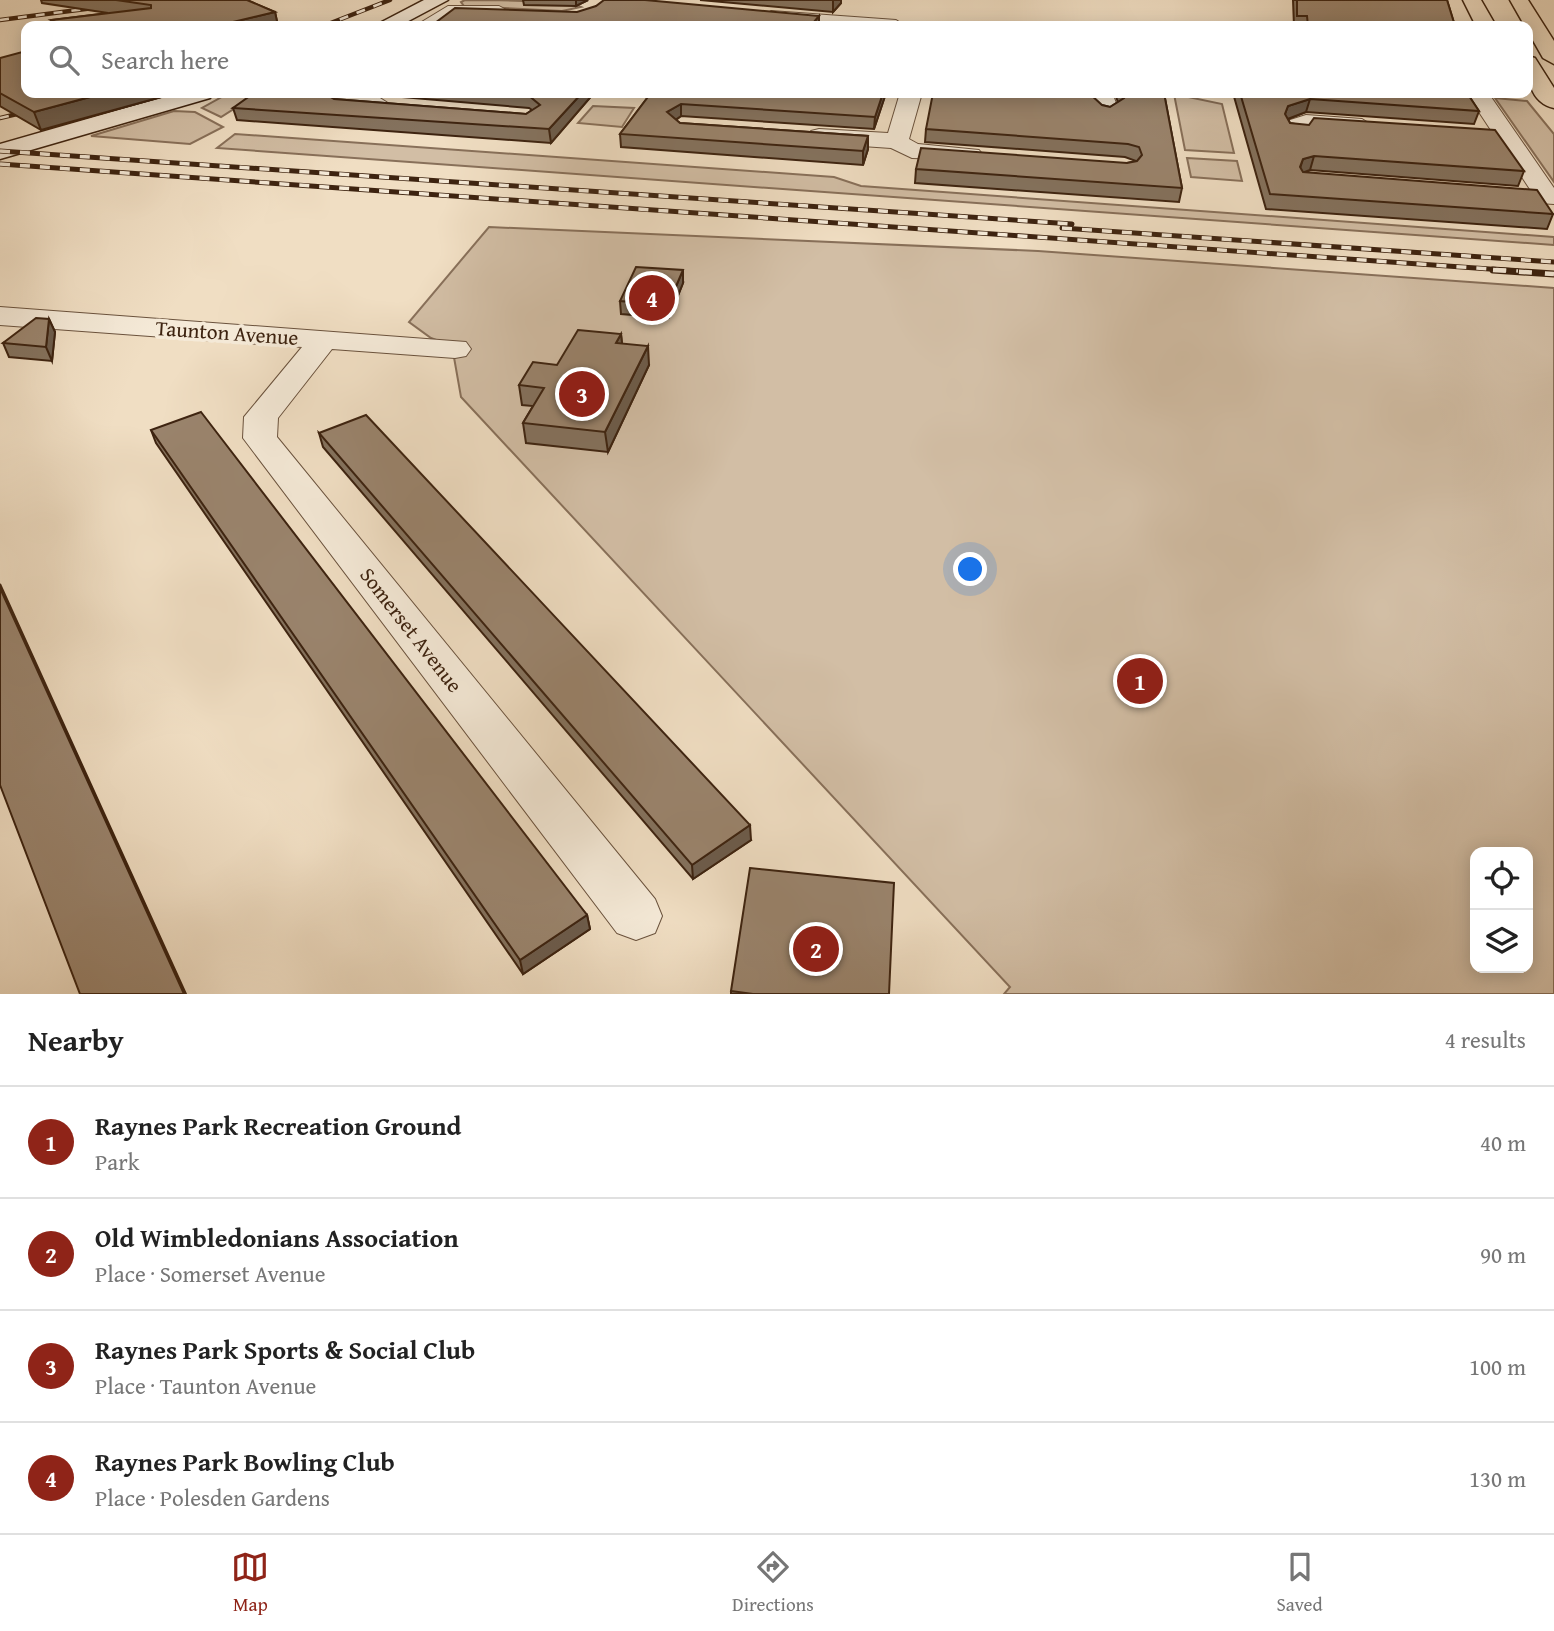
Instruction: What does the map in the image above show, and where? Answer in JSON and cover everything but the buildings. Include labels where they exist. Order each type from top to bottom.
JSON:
[{"type":"highway","points":[[1472,0],[1483,21]]},
{"type":"highway","points":[[1519,0],[1532,21]]},
{"type":"highway","points":[[1544,2],[1554,27]]},
{"type":"highway","points":[[1533,23],[1554,58]]},
{"type":"main road","points":[[395,21],[439,0]]},
{"type":"main road","points":[[0,152],[185,98]]},
{"type":"street","points":[[431,21],[439,15],[458,10],[519,13]]},
{"type":"street","points":[[751,15],[830,21]]},
{"type":"street","points":[[333,98],[337,102],[406,107]]},
{"type":"street","points":[[897,141],[910,98]]},
{"type":"street","points":[[1092,98],[1106,103],[1108,110]]},
{"type":"street","points":[[1479,98],[1548,198],[1521,196]]},
{"type":"street","points":[[1297,131],[1295,126],[1306,122],[1386,128]]},
{"type":"street","points":[[1479,134],[1506,136]]},
{"type":"street","points":[[803,135],[897,141],[912,151],[992,157]]},
{"type":"street","name":"Taunton Avenue","points":[[0,316],[454,349]]},
{"type":"street","name":"Somerset Avenue","points":[[323,341],[261,417],[260,438],[636,916]]},
{"type":"shaded area","points":[[461,2],[544,2],[581,7],[562,11],[464,6]]},
{"type":"shaded area","points":[[220,98],[251,98],[221,117],[202,108]]},
{"type":"shaded area","points":[[1175,98],[1193,98],[1222,104],[1234,153],[1185,150]]},
{"type":"shaded area","points":[[1495,98],[1527,101],[1554,134],[1554,182]]},
{"type":"shaded area","points":[[593,106],[634,108],[622,127],[578,123]]},
{"type":"shaded area","points":[[174,111],[195,112],[223,127],[190,144],[91,136]]},
{"type":"shaded area","points":[[235,134],[834,177],[861,186],[1554,237],[1554,245],[217,148]]},
{"type":"shaded area","points":[[1187,158],[1237,161],[1242,181],[1191,177]]},
{"type":"shaded area","points":[[489,227],[1038,251],[1554,288],[1554,994],[1004,994],[1010,987],[461,397],[452,346],[431,338],[409,322]]},
{"type":"railway","points":[[336,21],[390,0]]},
{"type":"railway","points":[[0,20],[101,7]]},
{"type":"railway","points":[[0,118],[34,110]]},
{"type":"railway","points":[[0,151],[1072,224]]},
{"type":"railway","points":[[0,164],[1518,271]]},
{"type":"railway","points":[[1062,228],[1554,262]]},
{"type":"railway","points":[[1493,270],[1554,274]]},
{"type":"place","name":"Raynes Park Bowling Club","points":[[652,298]]},
{"type":"place","name":"Raynes Park Sports & Social Club","points":[[582,394]]},
{"type":"place","name":"Raynes Park Recreation Ground","points":[[1140,681]]},
{"type":"place","name":"Old Wimbledonians Association","points":[[816,949]]}]
